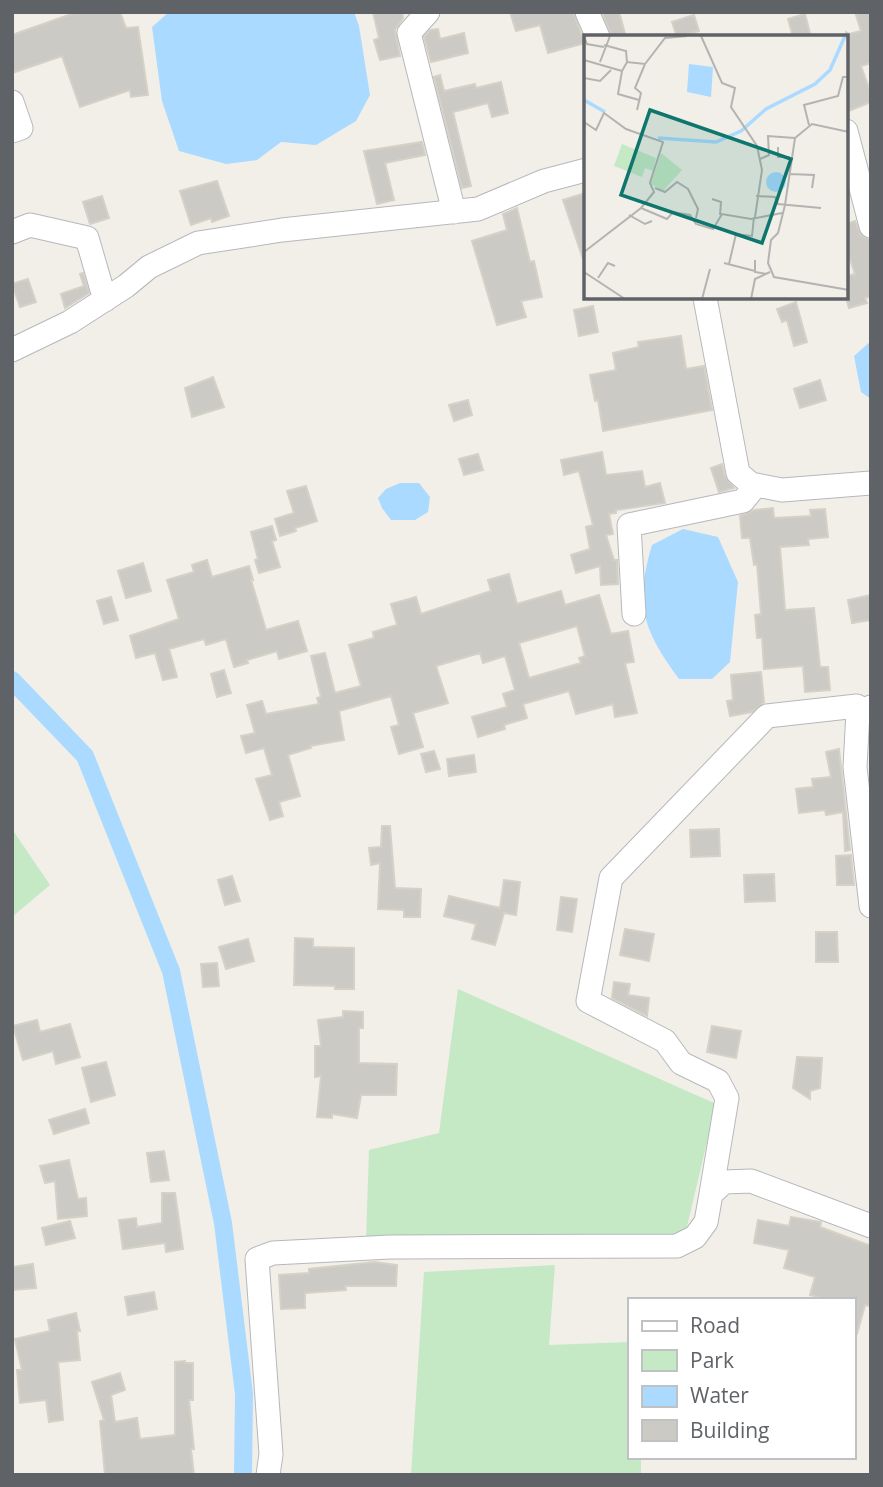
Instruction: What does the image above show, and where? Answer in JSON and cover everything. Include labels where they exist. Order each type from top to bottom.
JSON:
[{"type":"street","points":[[428,12],[409,33],[454,212]]},
{"type":"street","points":[[587,12],[597,35]]},
{"type":"street","points":[[12,102],[21,128],[12,131]]},
{"type":"street","points":[[848,139],[871,226]]},
{"type":"street","points":[[12,350],[70,322],[126,286],[149,267],[198,243],[282,230],[478,209],[544,181],[584,171]]},
{"type":"street","points":[[12,232],[30,225],[87,239],[105,300]]},
{"type":"street","points":[[705,299],[738,472],[751,484],[782,490],[871,482]]},
{"type":"street","points":[[634,614],[629,525],[743,501],[756,485]]},
{"type":"street","points":[[864,707],[858,712],[855,767],[871,906]]},
{"type":"street","points":[[268,1475],[271,1454],[257,1259],[272,1253],[390,1247],[677,1246],[695,1237],[706,1222],[727,1098],[718,1081],[681,1063],[665,1041],[588,1001],[611,878],[767,716],[864,707]]},
{"type":"street","points":[[711,1194],[724,1182],[751,1181],[871,1226]]},
{"type":"green space","points":[[12,829],[50,885],[12,917]]},
{"type":"green space","points":[[458,989],[716,1104],[685,1235],[366,1241],[369,1150],[439,1133]]},
{"type":"green space","points":[[555,1265],[549,1345],[628,1342],[628,1459],[641,1459],[641,1475],[411,1475],[424,1272]]},
{"type":"water","points":[[169,12],[354,12],[359,26],[370,95],[356,121],[316,145],[281,142],[257,160],[226,164],[179,151],[162,101],[152,27]]},
{"type":"water","points":[[871,341],[871,399],[861,392],[854,356]]},
{"type":"water","points":[[400,483],[419,483],[430,497],[428,512],[415,520],[391,520],[378,498],[386,489]]},
{"type":"water","points":[[683,529],[718,537],[738,582],[730,662],[712,679],[679,679],[657,646],[645,616],[644,584],[652,545]]},
{"type":"building","points":[[77,12],[120,12],[126,28],[138,27],[148,95],[131,97],[130,90],[80,107],[62,56],[12,73],[12,35]]},
{"type":"building","points":[[373,12],[402,12],[403,18],[395,30],[400,56],[380,60],[374,40],[379,38]]},
{"type":"building","points":[[510,12],[573,12],[584,43],[548,53],[540,25],[516,31]]},
{"type":"building","points":[[602,12],[619,12],[625,35],[611,35]]},
{"type":"building","points":[[855,12],[871,12],[871,63],[861,66],[871,94],[871,102],[848,111],[846,32],[849,34],[861,31]]},
{"type":"building","points":[[805,14],[810,35],[792,35],[788,19]]},
{"type":"building","points":[[694,15],[699,31],[676,35],[672,22]]},
{"type":"building","points":[[438,29],[440,39],[464,33],[468,53],[431,62],[424,37],[430,30]]},
{"type":"building","points":[[440,75],[444,91],[501,82],[508,113],[492,117],[488,103],[453,112],[471,186],[462,188],[434,77]]},
{"type":"building","points":[[422,142],[425,155],[385,163],[394,200],[377,204],[364,151]]},
{"type":"building","points":[[217,181],[229,216],[212,222],[211,218],[191,225],[180,191]]},
{"type":"building","points":[[584,193],[584,259],[583,259],[563,200]]},
{"type":"building","points":[[102,196],[109,218],[90,224],[83,202]]},
{"type":"building","points":[[517,208],[542,297],[521,301],[526,317],[497,325],[472,241],[507,230],[503,214]]},
{"type":"building","points":[[855,221],[861,235],[871,240],[871,296],[865,298],[867,303],[849,308],[846,299],[848,276],[855,274],[848,253],[848,223]]},
{"type":"building","points":[[83,273],[89,293],[65,308],[61,294],[84,286],[80,274]]},
{"type":"building","points":[[28,279],[36,302],[20,307],[12,284]]},
{"type":"building","points":[[796,302],[807,342],[794,346],[787,320],[782,322],[777,309]]},
{"type":"building","points":[[593,306],[598,332],[579,336],[574,310]]},
{"type":"building","points":[[681,336],[686,369],[704,366],[712,410],[603,431],[598,400],[595,401],[590,375],[616,370],[613,353],[639,347],[638,342]]},
{"type":"building","points":[[213,377],[224,407],[192,417],[185,388]]},
{"type":"building","points":[[820,380],[826,400],[800,408],[794,389]]},
{"type":"building","points":[[468,400],[472,415],[454,421],[449,405]]},
{"type":"building","points":[[602,452],[606,475],[642,471],[645,487],[660,483],[665,503],[616,510],[616,513],[609,514],[613,534],[606,535],[614,560],[617,560],[618,584],[601,585],[600,566],[576,573],[571,555],[590,549],[586,527],[593,525],[579,471],[564,475],[561,460]]},
{"type":"building","points":[[478,454],[483,470],[464,475],[459,459]]},
{"type":"building","points":[[722,464],[725,476],[734,488],[719,492],[711,468]]},
{"type":"building","points":[[306,486],[317,521],[280,536],[275,519],[294,513],[287,491]]},
{"type":"building","points":[[773,508],[774,518],[811,516],[810,510],[825,509],[828,537],[808,539],[809,545],[780,547],[785,610],[814,608],[820,667],[828,667],[830,690],[805,692],[803,666],[764,669],[762,638],[757,638],[755,615],[761,614],[757,564],[754,565],[750,538],[742,538],[740,516],[754,510]]},
{"type":"building","points":[[272,526],[276,540],[272,541],[280,567],[259,573],[251,532]]},
{"type":"building","points":[[207,560],[212,577],[249,566],[266,630],[298,621],[307,651],[279,659],[277,651],[234,667],[226,639],[206,645],[204,639],[169,649],[177,677],[163,680],[155,653],[136,658],[130,636],[179,619],[167,580],[194,572],[192,565]]},
{"type":"building","points":[[143,563],[151,591],[126,598],[118,571]]},
{"type":"building","points":[[509,574],[517,604],[561,591],[565,605],[599,595],[611,634],[628,631],[634,662],[625,663],[637,713],[615,717],[613,704],[576,714],[569,691],[523,704],[527,718],[504,725],[505,729],[478,737],[472,717],[507,707],[503,694],[515,690],[505,656],[483,663],[480,653],[436,666],[448,703],[413,713],[423,747],[399,754],[391,727],[399,725],[391,696],[339,711],[344,740],[310,746],[311,748],[288,755],[300,796],[279,802],[283,816],[270,820],[256,779],[272,775],[264,748],[246,753],[241,736],[255,733],[247,705],[262,701],[266,714],[319,704],[317,698],[321,697],[311,656],[325,653],[335,693],[361,686],[349,645],[374,638],[373,632],[397,625],[391,604],[416,597],[421,614],[491,591],[488,580]],"holes":[[[577,626],[585,656],[579,658],[581,663],[529,678],[519,643]]]},
{"type":"building","points":[[871,595],[871,620],[852,623],[848,600]]},
{"type":"building","points":[[111,597],[118,620],[104,624],[97,601]]},
{"type":"building","points":[[224,670],[231,693],[217,697],[211,674]]},
{"type":"building","points":[[761,672],[764,702],[752,712],[730,716],[727,701],[733,700],[731,675]]},
{"type":"building","points":[[839,749],[850,850],[845,851],[843,812],[826,815],[825,810],[799,813],[796,789],[813,787],[812,779],[831,777],[826,752]]},
{"type":"building","points":[[434,751],[440,769],[426,772],[421,754]]},
{"type":"building","points":[[474,755],[476,772],[449,776],[447,759]]},
{"type":"building","points":[[382,826],[390,826],[395,888],[421,889],[420,917],[404,917],[404,910],[378,909],[380,863],[371,865],[369,848],[381,847]]},
{"type":"building","points":[[719,829],[720,856],[691,857],[690,830]]},
{"type":"building","points":[[851,855],[854,885],[837,885],[836,856]]},
{"type":"building","points":[[774,874],[775,901],[745,902],[744,875]]},
{"type":"building","points":[[232,876],[240,901],[225,905],[218,880]]},
{"type":"building","points":[[504,880],[520,882],[516,915],[504,913],[495,945],[472,939],[476,924],[444,916],[449,896],[500,908]]},
{"type":"building","points":[[561,897],[577,899],[572,932],[557,930]]},
{"type":"building","points":[[625,929],[654,934],[649,961],[620,955]]},
{"type":"building","points":[[816,932],[837,932],[838,962],[816,962]]},
{"type":"building","points":[[295,938],[313,939],[313,947],[354,948],[354,989],[294,985]]},
{"type":"building","points":[[248,939],[254,961],[226,969],[219,947]]},
{"type":"building","points":[[217,963],[219,986],[203,987],[201,964]]},
{"type":"building","points":[[614,982],[630,984],[628,995],[649,998],[647,1016],[612,998]]},
{"type":"building","points":[[343,1011],[363,1012],[363,1028],[359,1028],[359,1063],[397,1064],[396,1095],[361,1095],[357,1118],[332,1114],[332,1118],[317,1117],[321,1076],[315,1077],[315,1046],[321,1046],[318,1020],[343,1017]]},
{"type":"building","points":[[37,1020],[40,1032],[70,1024],[80,1057],[56,1064],[53,1051],[23,1060],[13,1026]]},
{"type":"building","points":[[712,1026],[741,1031],[736,1058],[707,1052]]},
{"type":"building","points":[[797,1057],[822,1058],[820,1088],[810,1091],[810,1099],[793,1088]]},
{"type":"building","points":[[106,1062],[115,1095],[91,1102],[82,1068]]},
{"type":"building","points":[[85,1109],[89,1123],[54,1134],[49,1120]]},
{"type":"building","points":[[164,1151],[169,1180],[151,1182],[147,1153]]},
{"type":"building","points":[[69,1160],[78,1199],[86,1198],[87,1216],[58,1219],[55,1181],[45,1183],[40,1166]]},
{"type":"building","points":[[162,1193],[175,1193],[183,1249],[166,1252],[165,1243],[123,1249],[119,1220],[136,1218],[137,1227],[162,1223]]},
{"type":"building","points":[[791,1217],[821,1222],[820,1227],[871,1246],[871,1306],[865,1305],[857,1334],[855,1298],[821,1298],[810,1295],[815,1277],[784,1268],[789,1250],[754,1243],[758,1220],[789,1226]]},
{"type":"building","points":[[70,1221],[75,1238],[46,1245],[42,1228]]},
{"type":"building","points":[[375,1262],[397,1265],[396,1286],[345,1286],[346,1290],[305,1293],[305,1308],[281,1309],[279,1275]]},
{"type":"building","points":[[33,1264],[36,1288],[12,1290],[12,1267]]},
{"type":"building","points":[[154,1292],[157,1309],[128,1315],[125,1297]]},
{"type":"building","points":[[76,1313],[80,1331],[77,1331],[80,1360],[58,1362],[63,1420],[49,1422],[46,1400],[20,1403],[17,1370],[22,1370],[15,1339],[50,1331],[48,1320]]},
{"type":"building","points":[[175,1362],[193,1363],[193,1400],[189,1400],[194,1475],[105,1475],[100,1421],[104,1420],[92,1382],[120,1373],[125,1390],[111,1395],[115,1422],[137,1418],[140,1439],[175,1435]]},
{"type":"waterway","points":[[12,680],[85,756],[171,971],[223,1223],[244,1394],[243,1475]]}]
